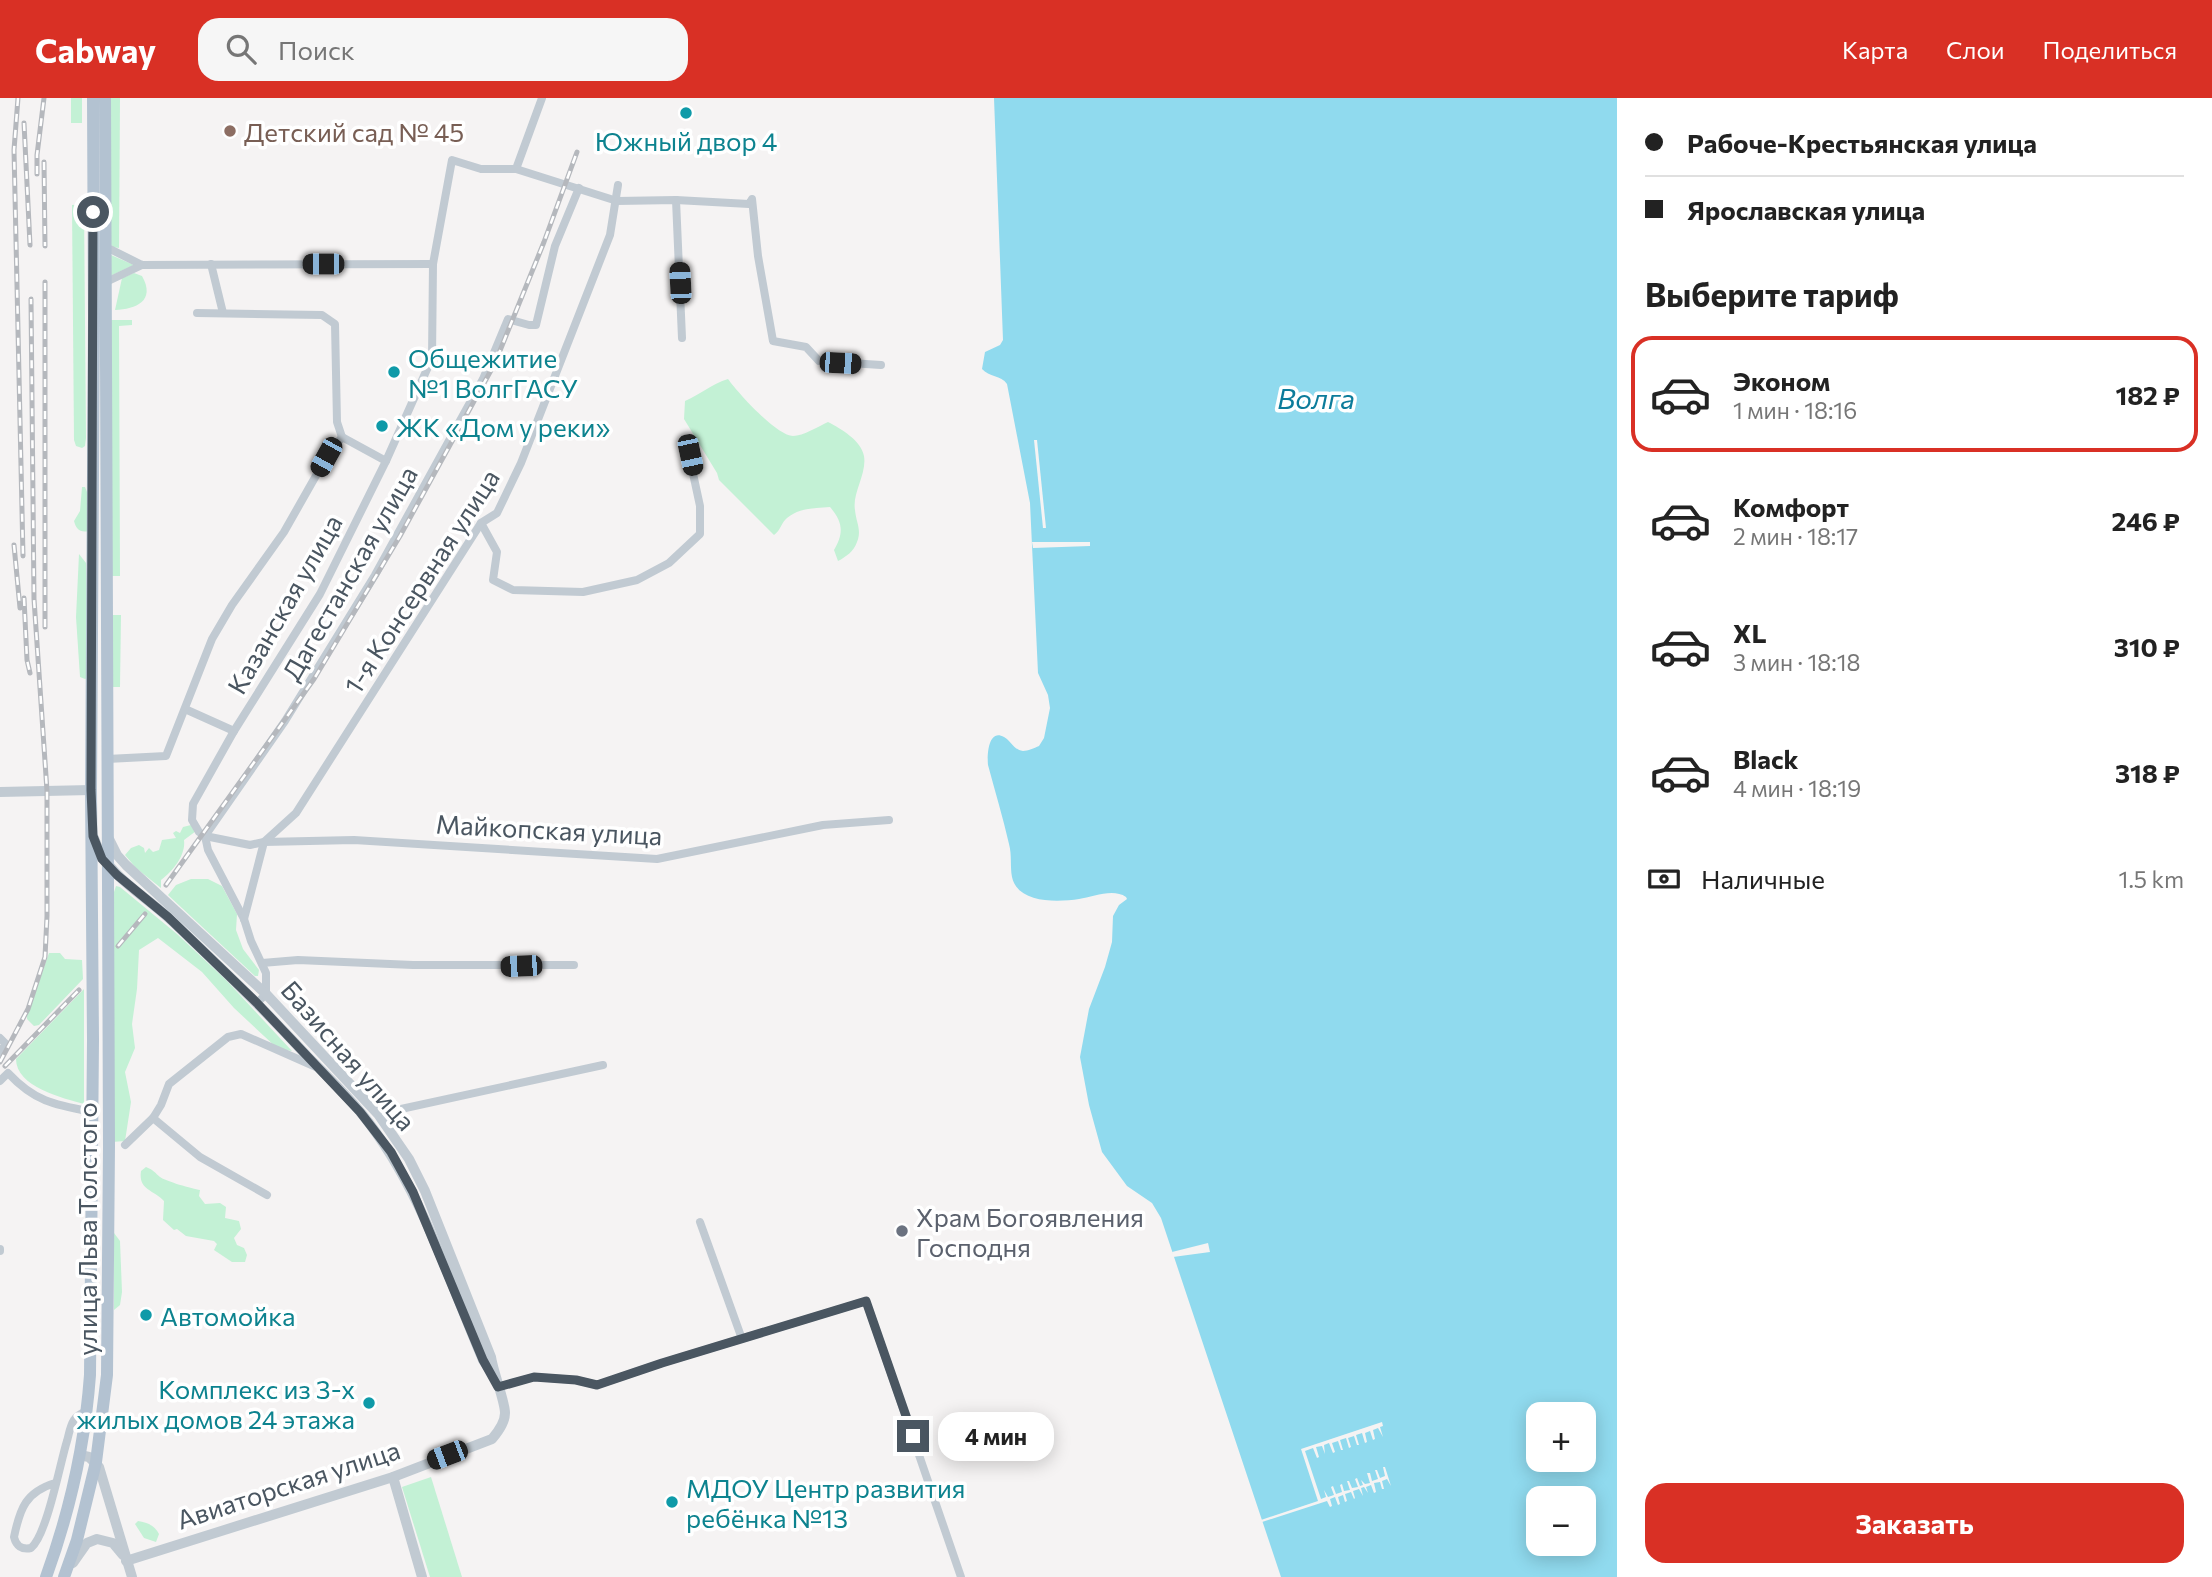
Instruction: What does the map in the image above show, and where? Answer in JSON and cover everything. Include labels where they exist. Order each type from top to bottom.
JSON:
[{"type":"main road","points":[[93,98],[100,283],[107,759],[105,859]]},
{"type":"main road","points":[[99,246],[105,98]]},
{"type":"main road","points":[[100,283],[91,790],[93,836],[105,859]]},
{"type":"main road","name":"улица Льва Толстого","points":[[65,1575],[77,1540],[96,1462],[107,1375],[109,901],[105,859]]},
{"type":"main road","name":"улица Льва Толстого","points":[[46,1577],[68,1510],[80,1455],[90,1375],[93,900],[105,859]]},
{"type":"street","points":[[541,98],[516,169],[617,201],[676,200],[749,204],[752,199],[758,257],[773,341],[806,346],[819,361],[881,365]]},
{"type":"street","name":"Казанская улица","points":[[267,994],[266,972],[244,919],[208,850],[205,836],[199,832],[192,820],[193,804],[234,731],[320,594],[386,461],[432,358],[433,264],[452,160],[481,169],[516,169]]},
{"type":"street","name":"1-я Консервная улица","points":[[264,842],[296,813],[481,523],[497,513],[521,463],[610,235],[618,185]]},
{"type":"street","name":"Дагестанская улица","points":[[205,836],[285,721],[375,575],[482,379],[508,319],[536,325],[555,246],[579,188]]},
{"type":"street","points":[[676,200],[682,338]]},
{"type":"street","points":[[99,246],[142,265]]},
{"type":"street","points":[[211,264],[223,313]]},
{"type":"street","points":[[100,283],[142,265],[433,264]]},
{"type":"street","points":[[197,313],[322,315],[335,324],[338,422],[342,437],[386,461]]},
{"type":"street","points":[[107,759],[166,756],[212,639],[232,605],[284,531],[326,457],[342,437]]},
{"type":"street","points":[[481,523],[498,552],[493,580],[513,590],[583,592],[636,580],[669,563],[700,534],[700,506],[690,455]]},
{"type":"street","points":[[186,709],[234,731]]},
{"type":"street","points":[[0,792],[91,790]]},
{"type":"street","name":"Майкопская улица","points":[[205,836],[250,845],[264,842],[354,840],[657,859],[823,825],[889,820]]},
{"type":"street","points":[[244,919],[264,842]]},
{"type":"street","points":[[105,859],[135,874],[171,912]]},
{"type":"street","points":[[105,859],[126,883]]},
{"type":"street","points":[[108,885],[116,879],[126,883],[171,912]]},
{"type":"street","name":"Базисная улица","points":[[171,912],[267,994],[378,1114],[409,1159],[425,1191],[491,1357],[505,1413],[500,1430]]},
{"type":"street","name":"Базисная улица","points":[[171,912],[360,1112],[397,1162],[413,1192],[483,1360],[496,1382]]},
{"type":"street","points":[[262,963],[298,960],[413,965],[574,965]]},
{"type":"street","points":[[257,1003],[267,994]]},
{"type":"street","points":[[125,1145],[153,1118],[169,1084],[228,1037],[241,1034],[320,1069]]},
{"type":"street","points":[[0,1052],[3,1041]]},
{"type":"street","points":[[378,1114],[603,1065]]},
{"type":"street","points":[[0,1081],[8,1073],[33,1096],[61,1106],[93,1112]]},
{"type":"street","points":[[153,1118],[200,1157],[267,1195]]},
{"type":"street","points":[[701,1222],[742,1339]]},
{"type":"street","points":[[496,1382],[534,1377],[576,1380],[597,1385],[866,1301],[961,1577]]},
{"type":"street","points":[[55,1483],[39,1488],[27,1500],[14,1537],[22,1548],[31,1548],[37,1541],[53,1497],[71,1424],[78,1415],[87,1411]]},
{"type":"street","name":"Авиаторская улица","points":[[127,1561],[393,1477],[492,1439],[500,1430]]},
{"type":"street","points":[[80,1455],[96,1462],[105,1481],[132,1577]]},
{"type":"street","points":[[393,1477],[422,1577]]},
{"type":"street","points":[[65,1575],[80,1551],[93,1540],[102,1539],[117,1547],[127,1561]]},
{"type":"green space","points":[[71,98],[82,98],[82,123],[71,123]]},
{"type":"green space","points":[[108,98],[120,98],[119,248],[110,243]]},
{"type":"green space","points":[[84,204],[86,438],[82,448],[76,446],[74,440],[72,205]]},
{"type":"green space","points":[[111,255],[134,265],[110,276]]},
{"type":"green space","points":[[134,273],[142,276],[147,292],[145,297],[142,302],[130,308],[115,310],[122,278]]},
{"type":"green space","points":[[109,320],[132,320],[132,325],[119,326],[120,576],[110,576]]},
{"type":"green space","points":[[728,379],[758,413],[786,434],[801,434],[828,422],[859,445],[864,463],[855,504],[859,534],[854,548],[844,558],[838,561],[834,550],[841,528],[830,507],[797,512],[785,520],[774,535],[719,480],[684,419],[685,401]]},
{"type":"green space","points":[[82,487],[85,487],[87,492],[89,531],[79,530],[74,521],[80,511]]},
{"type":"green space","points":[[79,554],[86,563],[89,677],[85,679],[80,677],[76,617]]},
{"type":"green space","points":[[109,615],[121,615],[120,687],[108,687]]},
{"type":"green space","points":[[191,825],[196,831],[184,840],[181,857],[161,880],[161,888],[136,868],[125,855],[131,848],[139,845],[144,848],[145,853],[149,848],[153,852],[159,850],[162,840],[176,838],[173,833],[180,833],[183,827]]},
{"type":"green space","points":[[191,879],[208,879],[222,886],[237,914],[236,930],[243,949],[259,970],[258,976],[168,895],[176,885]]},
{"type":"green space","points":[[116,886],[177,934],[226,980],[292,1051],[278,1049],[234,1008],[202,972],[158,938],[139,950],[132,1024],[135,1048],[125,1072],[131,1102],[125,1141],[112,1142],[114,892]]},
{"type":"green space","points":[[49,953],[60,953],[65,959],[82,960],[83,979],[39,1025],[34,1026],[27,1016]]},
{"type":"green space","points":[[84,989],[84,1104],[53,1095],[32,1084],[18,1069],[16,1059]]},
{"type":"green space","points":[[146,1167],[163,1179],[200,1190],[199,1196],[205,1204],[220,1203],[226,1207],[225,1218],[239,1221],[241,1229],[234,1238],[237,1245],[244,1248],[247,1255],[245,1262],[232,1262],[214,1250],[217,1244],[214,1241],[186,1236],[163,1220],[164,1201],[142,1182],[141,1171]]},
{"type":"green space","points":[[114,1233],[120,1241],[122,1292],[120,1305],[114,1310]]},
{"type":"green space","points":[[431,1477],[462,1577],[430,1577],[402,1487]]},
{"type":"green space","points":[[138,1521],[148,1523],[155,1529],[159,1534],[156,1542],[144,1538],[135,1524]]},
{"type":"water","name":"Волга","points":[[994,98],[1617,98],[1617,1577],[1281,1577],[1161,1218],[1152,1203],[1127,1186],[1102,1152],[1089,1105],[1080,1057],[1089,1009],[1112,942],[1113,916],[1119,905],[1127,899],[1121,894],[1109,893],[1070,900],[1040,899],[1022,892],[1012,877],[1010,848],[988,765],[990,744],[995,736],[999,735],[1023,751],[1039,746],[1044,738],[1050,708],[1048,695],[1038,673],[1030,503],[1007,384],[982,369],[985,352],[1000,345],[1003,340]]},
{"type":"pier","points":[[1034,440],[1037,440],[1046,528],[1043,528]]},
{"type":"pier","points":[[1032,542],[1090,542],[1090,546],[1033,548]]},
{"type":"pier","points":[[1208,1243],[1210,1252],[1173,1257],[1172,1252]]},
{"type":"pier","points":[[1382,1422],[1383,1426],[1380,1427],[1383,1437],[1378,1428],[1373,1430],[1373,1440],[1370,1431],[1365,1433],[1365,1443],[1362,1433],[1356,1435],[1359,1445],[1354,1436],[1348,1438],[1349,1448],[1346,1438],[1340,1440],[1343,1450],[1338,1441],[1332,1443],[1333,1453],[1329,1443],[1324,1445],[1325,1454],[1322,1446],[1316,1447],[1317,1458],[1313,1448],[1305,1451],[1321,1499],[1326,1497],[1324,1490],[1328,1497],[1334,1495],[1333,1486],[1336,1494],[1342,1492],[1342,1484],[1344,1491],[1350,1490],[1347,1481],[1352,1488],[1358,1487],[1357,1478],[1360,1486],[1363,1485],[1361,1480],[1365,1484],[1370,1483],[1367,1473],[1370,1473],[1372,1481],[1378,1479],[1375,1470],[1380,1478],[1385,1476],[1383,1467],[1391,1486],[1387,1479],[1382,1481],[1384,1489],[1380,1482],[1374,1483],[1374,1493],[1371,1485],[1366,1487],[1368,1493],[1364,1487],[1361,1488],[1363,1496],[1359,1489],[1353,1491],[1354,1499],[1351,1492],[1345,1494],[1345,1502],[1343,1495],[1338,1497],[1338,1505],[1335,1497],[1330,1499],[1330,1507],[1327,1501],[1262,1522],[1261,1520],[1318,1501],[1301,1449]]},
{"type":"railway","points":[[18,98],[14,150],[23,556]]},
{"type":"railway","points":[[37,174],[44,98]]},
{"type":"railway","points":[[24,123],[30,245]]},
{"type":"railway","points":[[166,885],[314,679],[400,536],[495,363],[577,152]]},
{"type":"railway","points":[[44,162],[45,246]]},
{"type":"railway","points":[[45,282],[45,627]]},
{"type":"railway","points":[[0,1062],[28,1009],[45,957],[47,916],[47,791],[34,599],[31,299]]},
{"type":"railway","points":[[14,545],[20,608]]},
{"type":"railway","points":[[24,598],[30,673]]},
{"type":"railway","points":[[118,946],[145,914]]},
{"type":"railway","points":[[5,1066],[79,990]]},
{"type":"place","name":"Южный двор 4","points":[[686,113]]},
{"type":"place","name":"Детский сад № 45","points":[[230,131]]},
{"type":"place","name":"Общежитие №1 ВолгГАСУ","points":[[394,372]]},
{"type":"place","name":"ЖК «Дом у реки»","points":[[382,426]]},
{"type":"place","name":"Храм Богоявления Господня","points":[[902,1231]]},
{"type":"place","name":"Автомойка","points":[[146,1315]]},
{"type":"place","name":"Комплекс из 3-х жилых домов 24 этажа","points":[[369,1403]]},
{"type":"place","name":"МДОУ Центр развития ребёнка №13","points":[[672,1502]]},
{"type":"route","points":[[93,212],[91,790],[93,836],[102,859],[117,875],[168,917],[257,1003],[360,1112],[391,1152],[413,1192],[483,1360],[498,1387],[534,1377],[576,1380],[597,1385],[866,1301],[913,1436]]}]
